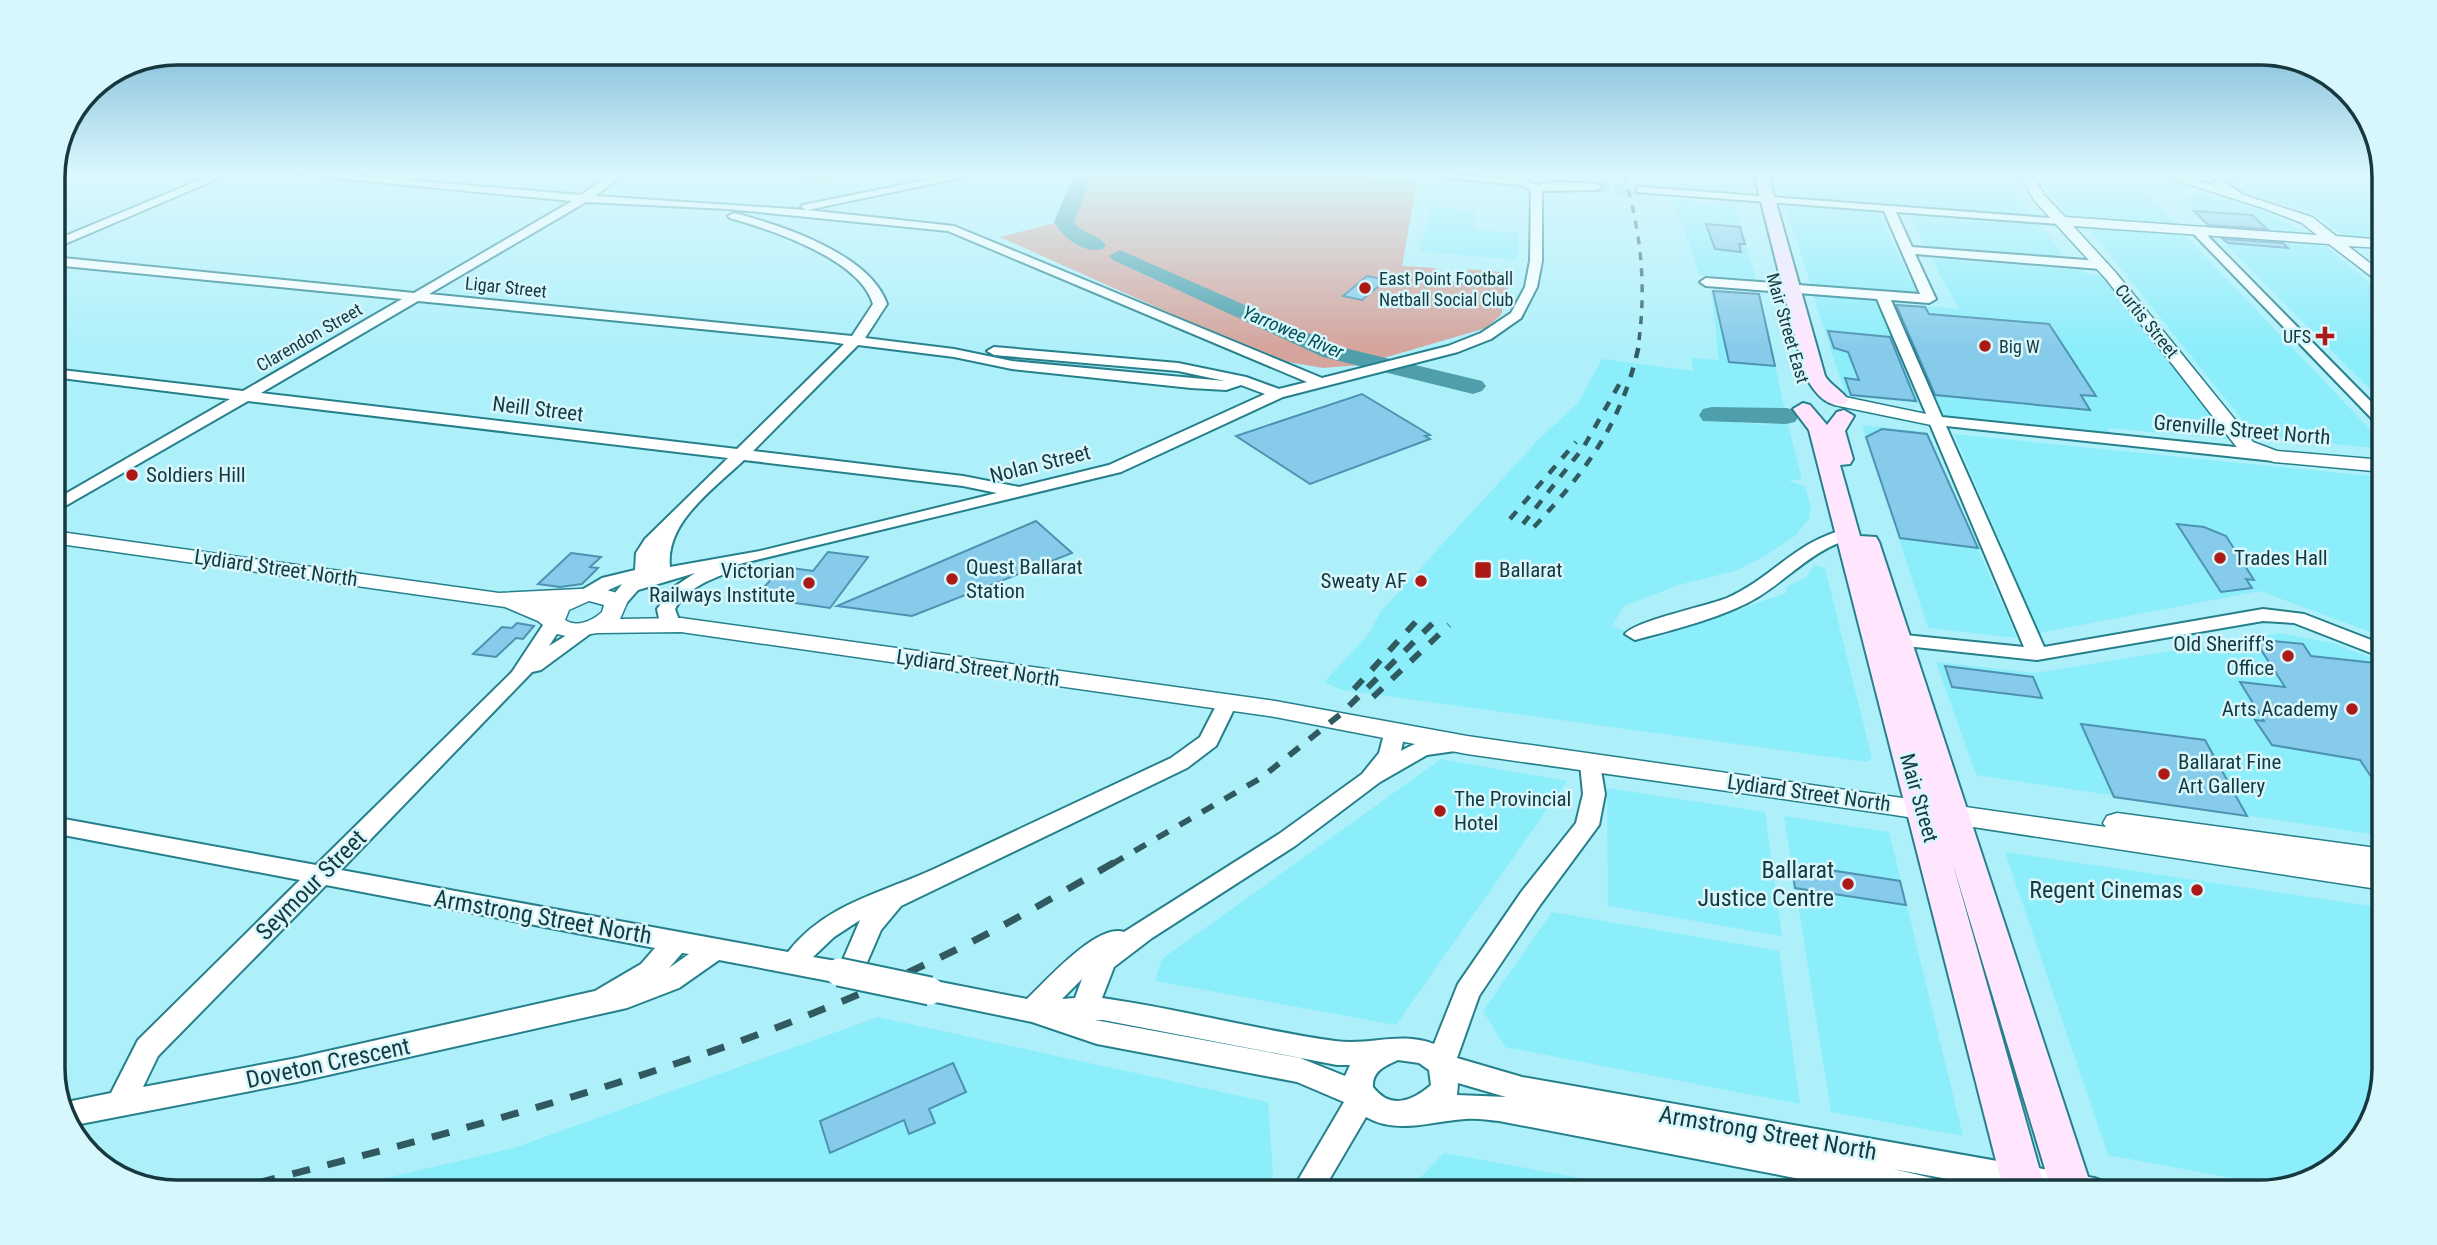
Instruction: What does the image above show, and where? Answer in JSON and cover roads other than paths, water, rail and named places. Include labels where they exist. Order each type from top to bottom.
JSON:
[{"type":"main road","name":"Mair Street East","points":[[1760,232],[1785,288],[1804,375],[1806,390],[1801,405]]},
{"type":"main road","name":"Mair Street East","points":[[1767,232],[1816,380],[1842,408]]},
{"type":"main road","points":[[1801,405],[1823,417],[1842,408]]},
{"type":"main road","name":"Mair Street","points":[[1801,405],[1819,429],[1848,534],[1885,639],[1937,805],[2076,1180]]},
{"type":"main road","name":"Mair Street","points":[[1842,408],[1834,434],[1885,639]]},
{"type":"main road","name":"Mair Street","points":[[1937,805],[2022,1180]]},
{"type":"street","points":[[65,240],[84,232]]},
{"type":"street","name":"Clarendon Street","points":[[65,501],[526,232]]},
{"type":"street","points":[[657,574],[659,550],[670,526],[855,341],[874,318],[880,297],[875,285],[844,263],[777,232]]},
{"type":"street","points":[[962,232],[1319,382]]},
{"type":"street","name":"Nolan Street","points":[[578,597],[615,580],[760,556],[1132,463],[1278,394],[1474,342],[1504,326],[1516,315],[1527,296],[1535,268],[1536,232]]},
{"type":"street","points":[[1706,282],[1929,299],[1898,232]]},
{"type":"street","name":"Curtis Street","points":[[2070,232],[2095,259],[2246,446]]},
{"type":"street","points":[[2198,232],[2372,411]]},
{"type":"street","points":[[2225,232],[2372,243]]},
{"type":"street","points":[[2323,232],[2372,271]]},
{"type":"street","points":[[1905,250],[2061,262],[2095,259]]},
{"type":"street","name":"Ligar Street","points":[[65,262],[855,341],[954,353],[1012,365],[1191,384],[1226,386],[1241,380],[1278,394]]},
{"type":"street","points":[[1882,295],[1928,420],[2036,654]]},
{"type":"street","name":"Neill Street","points":[[65,374],[963,481],[1018,493]]},
{"type":"street","name":"Grenville Street North","points":[[1842,408],[1928,420],[2372,465]]},
{"type":"street","name":"Grenville Street North","points":[[2097,438],[2246,446]]},
{"type":"street","points":[[2246,446],[2274,456]]},
{"type":"street","points":[[1635,634],[1749,595],[1818,541],[1848,534]]},
{"type":"street","name":"Lydiard Street North","points":[[65,539],[499,600],[603,595],[616,604],[675,624]]},
{"type":"street","name":"Nolan Street","points":[[675,624],[666,616],[667,606],[683,588],[709,573],[760,556]]},
{"type":"street","name":"Nolan Street","points":[[616,604],[629,588],[657,574]]},
{"type":"street","points":[[553,622],[557,609],[578,597]]},
{"type":"street","name":"Lydiard Street North","points":[[499,600],[565,629],[675,624],[1937,805],[2372,877]]},
{"type":"street","points":[[591,627],[610,617],[616,604]]},
{"type":"street","points":[[1885,639],[2036,654],[2263,615],[2297,618],[2372,647]]},
{"type":"street","name":"Seymour Street","points":[[519,677],[553,622]]},
{"type":"street","name":"Seymour Street","points":[[120,1104],[148,1048],[519,677],[591,627]]},
{"type":"street","points":[[847,971],[876,915],[892,899],[1028,837],[1179,763],[1208,741],[1227,703]]},
{"type":"street","points":[[1083,1018],[1097,973],[1105,960],[1143,931],[1287,840],[1358,787],[1382,766],[1396,726]]},
{"type":"street","name":"Lydiard Street North","points":[[1396,726],[1467,745],[1591,755]]},
{"type":"street","points":[[1358,787],[1422,748],[1467,745]]},
{"type":"street","points":[[1361,1098],[1385,1112],[1403,1115],[1422,1112],[1435,1103],[1445,1090],[1442,1064],[1467,992],[1531,898],[1587,825],[1594,794],[1591,755]]},
{"type":"street","name":"Lydiard Street North","points":[[1937,805],[2372,858]]},
{"type":"street","name":"Armstrong Street North","points":[[65,827],[677,942],[847,971],[1032,1011],[1337,1053],[1377,1054]]},
{"type":"street","points":[[794,963],[811,941],[837,921],[863,907],[908,891]]},
{"type":"street","points":[[1032,1011],[1089,956],[1117,939],[1143,931]]},
{"type":"street","name":"Doveton Crescent","points":[[589,1003],[643,976],[677,942]]},
{"type":"street","name":"Doveton Crescent","points":[[74,1112],[406,1047],[589,1003],[627,998],[660,988],[714,948]]},
{"type":"street","name":"Armstrong Street North","points":[[1083,1018],[1300,1070],[1361,1098]]},
{"type":"street","points":[[1313,1180],[1361,1098],[1357,1081],[1359,1073],[1377,1054],[1396,1048],[1411,1048],[1442,1064]]},
{"type":"street","name":"Armstrong Street North","points":[[1442,1064],[1510,1086],[1830,1157],[1901,1180]]},
{"type":"street","name":"Armstrong Street North","points":[[1422,1112],[1467,1106],[1499,1108],[1989,1180]]},
{"type":"waterway","name":"Yarrowee River","points":[[1070,232],[1096,245]]},
{"type":"waterway","name":"Yarrowee River","points":[[1120,256],[1332,352],[1473,386]]},
{"type":"waterway","name":"Yarrowee River","points":[[1712,415],[1786,416]]},
{"type":"railway","points":[[1637,232],[1642,281],[1638,347]]},
{"type":"railway","points":[[1534,527],[1586,465],[1600,444],[1623,398],[1639,345]]},
{"type":"railway","points":[[1523,524],[1583,448],[1620,383]]},
{"type":"railway","points":[[1510,519],[1576,442]]},
{"type":"railway","points":[[1354,689],[1422,615]]},
{"type":"railway","points":[[1112,864],[1261,778],[1342,713],[1436,620]]},
{"type":"railway","points":[[1373,697],[1449,625]]},
{"type":"railway","points":[[269,1180],[589,1092],[769,1030],[857,995],[943,956],[1115,862]]},
{"type":"place","name":"East Point Football Netball Social Club","points":[[1365,288]]},
{"type":"place","name":"UFS","points":[[2325,336]]},
{"type":"place","name":"Big W","points":[[1985,346]]},
{"type":"place","name":"Soldiers Hill","points":[[132,475]]},
{"type":"place","name":"Trades Hall","points":[[2220,558]]},
{"type":"place","name":"Ballarat","points":[[1483,570]]},
{"type":"place","name":"Quest Ballarat Station","points":[[952,579]]},
{"type":"place","name":"Sweaty AF","points":[[1421,581]]},
{"type":"place","name":"Victorian Railways Institute","points":[[809,583]]},
{"type":"place","name":"Old Sheriff's Office","points":[[2288,656]]},
{"type":"place","name":"Arts Academy","points":[[2352,709]]},
{"type":"place","name":"Ballarat Fine Art Gallery","points":[[2164,774]]},
{"type":"place","name":"The Provincial Hotel","points":[[1440,811]]},
{"type":"place","name":"Ballarat Justice Centre","points":[[1848,884]]},
{"type":"place","name":"Regent Cinemas","points":[[2197,890]]}]
